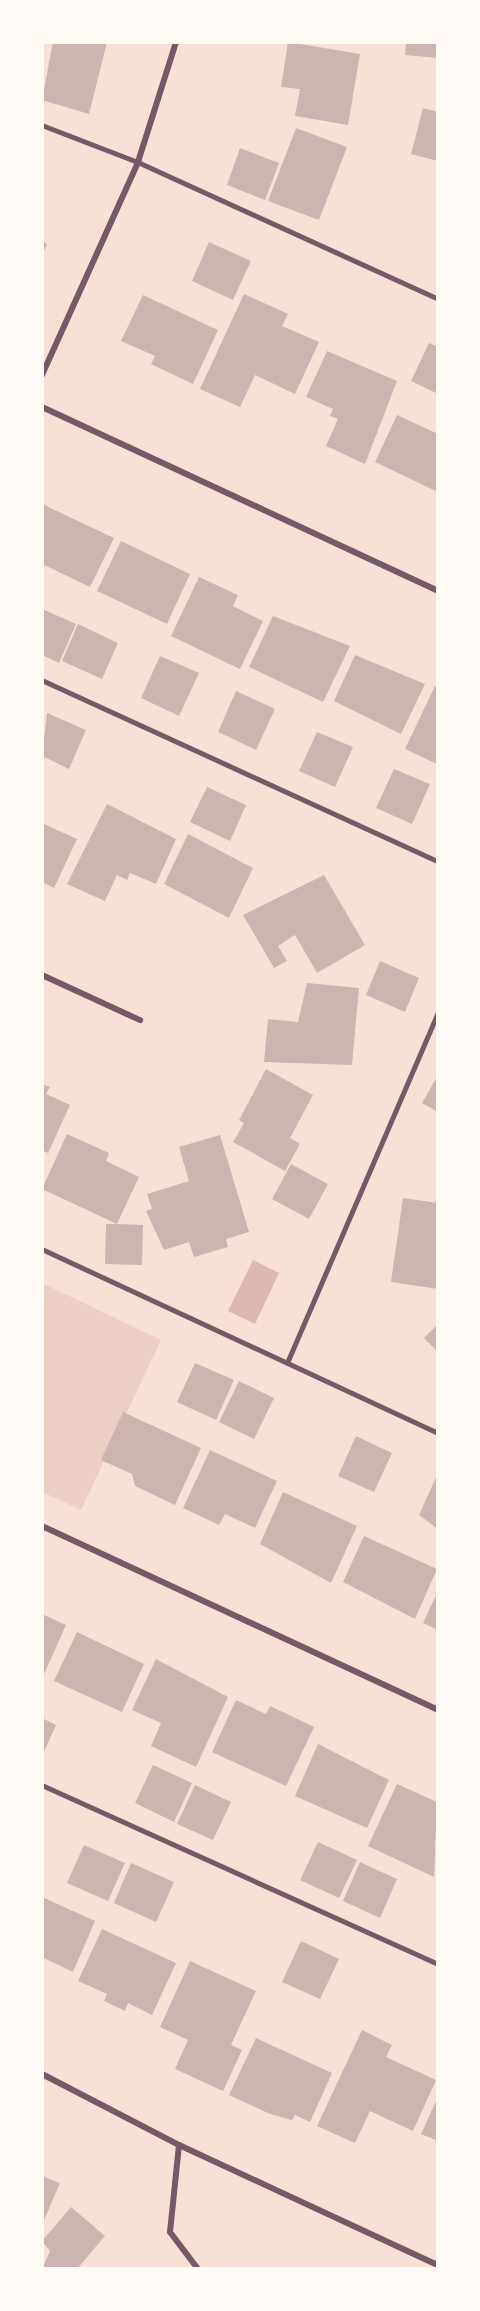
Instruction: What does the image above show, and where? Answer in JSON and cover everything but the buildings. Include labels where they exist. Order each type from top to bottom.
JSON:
[{"type":"street","points":[[42,375],[138,162],[176,42]]},
{"type":"street","points":[[42,407],[438,591]]},
{"type":"street","points":[[42,975],[140,1020]]},
{"type":"street","points":[[42,1526],[438,1710]]},
{"type":"street","points":[[42,2074],[179,2145],[438,2265]]},
{"type":"street","points":[[179,2145],[170,2232],[198,2269]]},
{"type":"street","points":[[424,2269],[429,2261]]},
{"type":"lane","points":[[42,125],[138,162],[438,299]]},
{"type":"lane","points":[[42,680],[438,861]]},
{"type":"lane","points":[[287,1363],[438,1012]]},
{"type":"lane","points":[[42,1249],[438,1433]]},
{"type":"lane","points":[[42,1785],[438,1964]]},
{"type":"shaded area","points":[[253,1260],[279,1273],[255,1324],[228,1311]]},
{"type":"shaded area","points":[[42,1283],[161,1340],[81,1510],[42,1492]]}]
